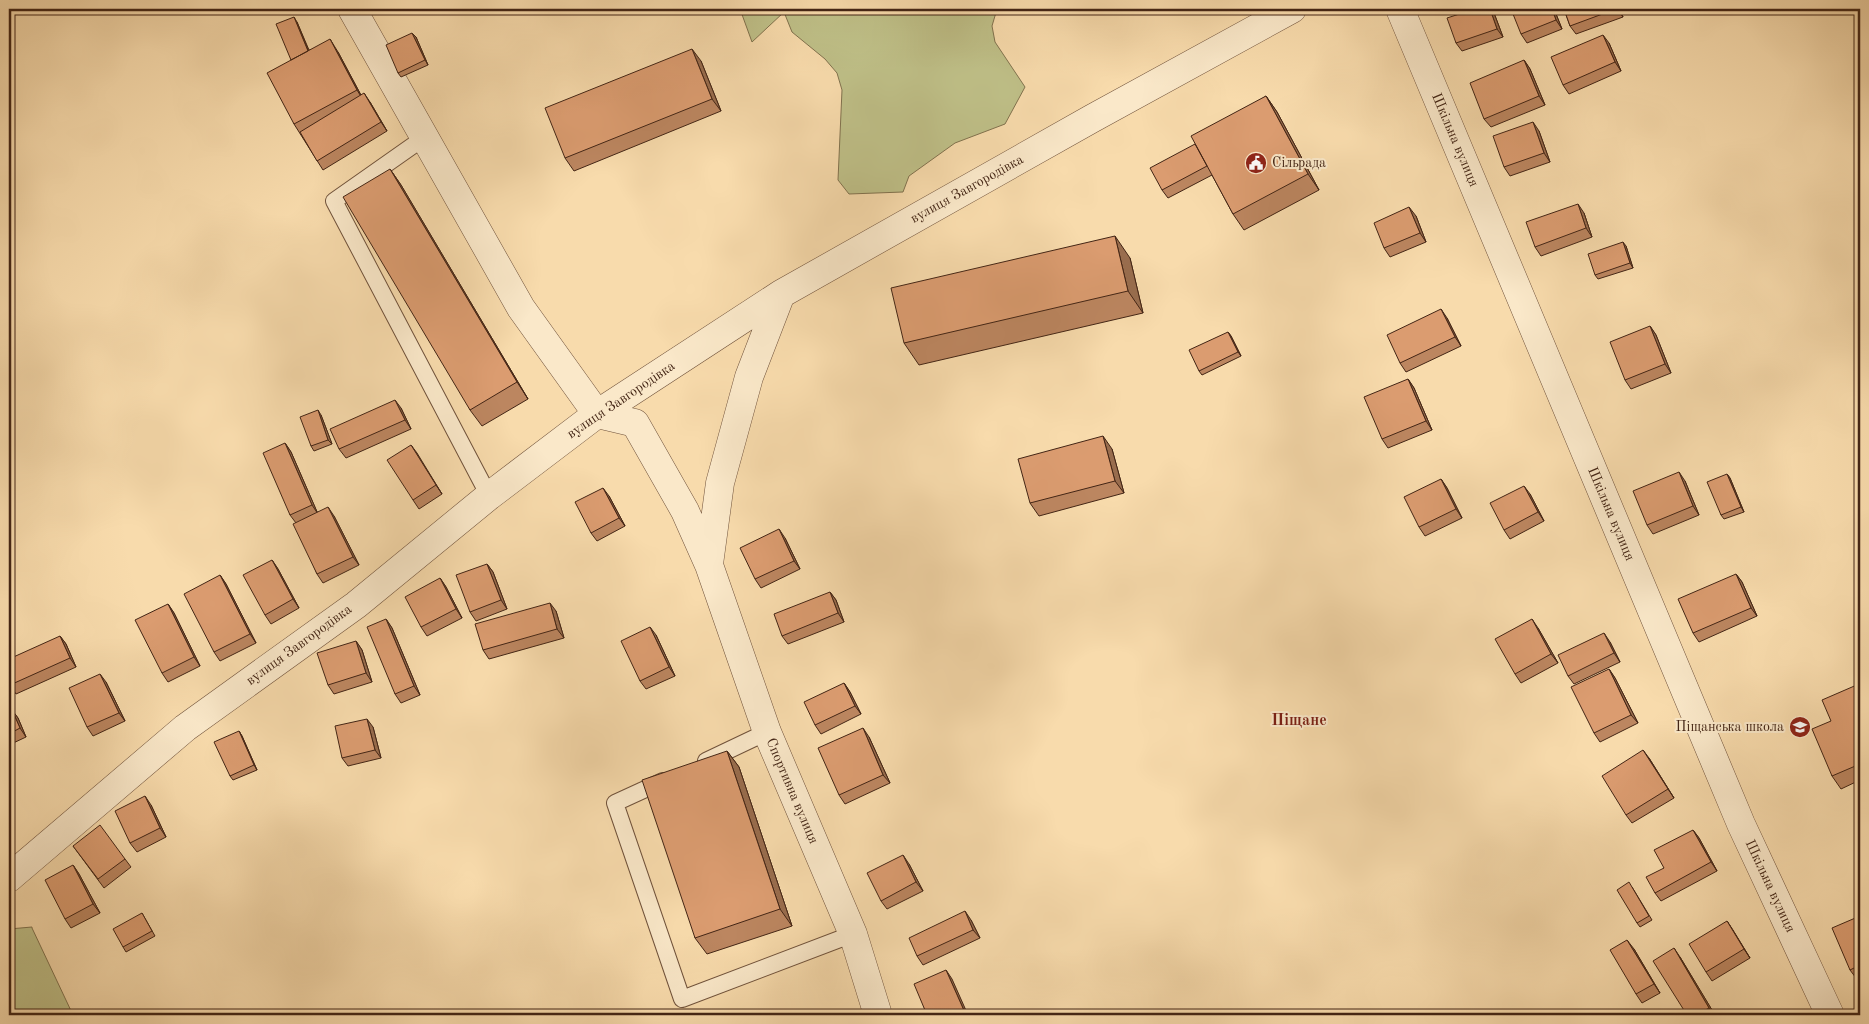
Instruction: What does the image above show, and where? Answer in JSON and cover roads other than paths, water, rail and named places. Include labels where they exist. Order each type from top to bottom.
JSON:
[{"type":"street","points":[[352,9],[521,308],[597,414]]},
{"type":"street","name":"вулиця Завгородівка","points":[[9,878],[184,728],[356,605],[489,496],[597,414],[782,294],[1093,118],[1292,9]]},
{"type":"street","name":"Шкільна вулиця","points":[[1400,9],[1741,824],[1830,1015]]},
{"type":"street","points":[[709,565],[720,483],[749,377],[782,294]]},
{"type":"street","name":"Спортивна вулиця","points":[[597,414],[635,423],[685,511],[709,565],[767,732],[853,934],[878,1015]]},
{"type":"lane","points":[[425,137],[334,201],[489,496]]},
{"type":"lane","points":[[696,766],[767,732]]},
{"type":"lane","points":[[678,774],[615,803],[682,999],[853,934]]},
{"type":"place","name":"Сільрада","points":[[1256,163]]},
{"type":"place","name":"Піщанська школа","points":[[1800,727]]},
{"type":"district","name":"Піщане","points":[[1299,721]]}]
